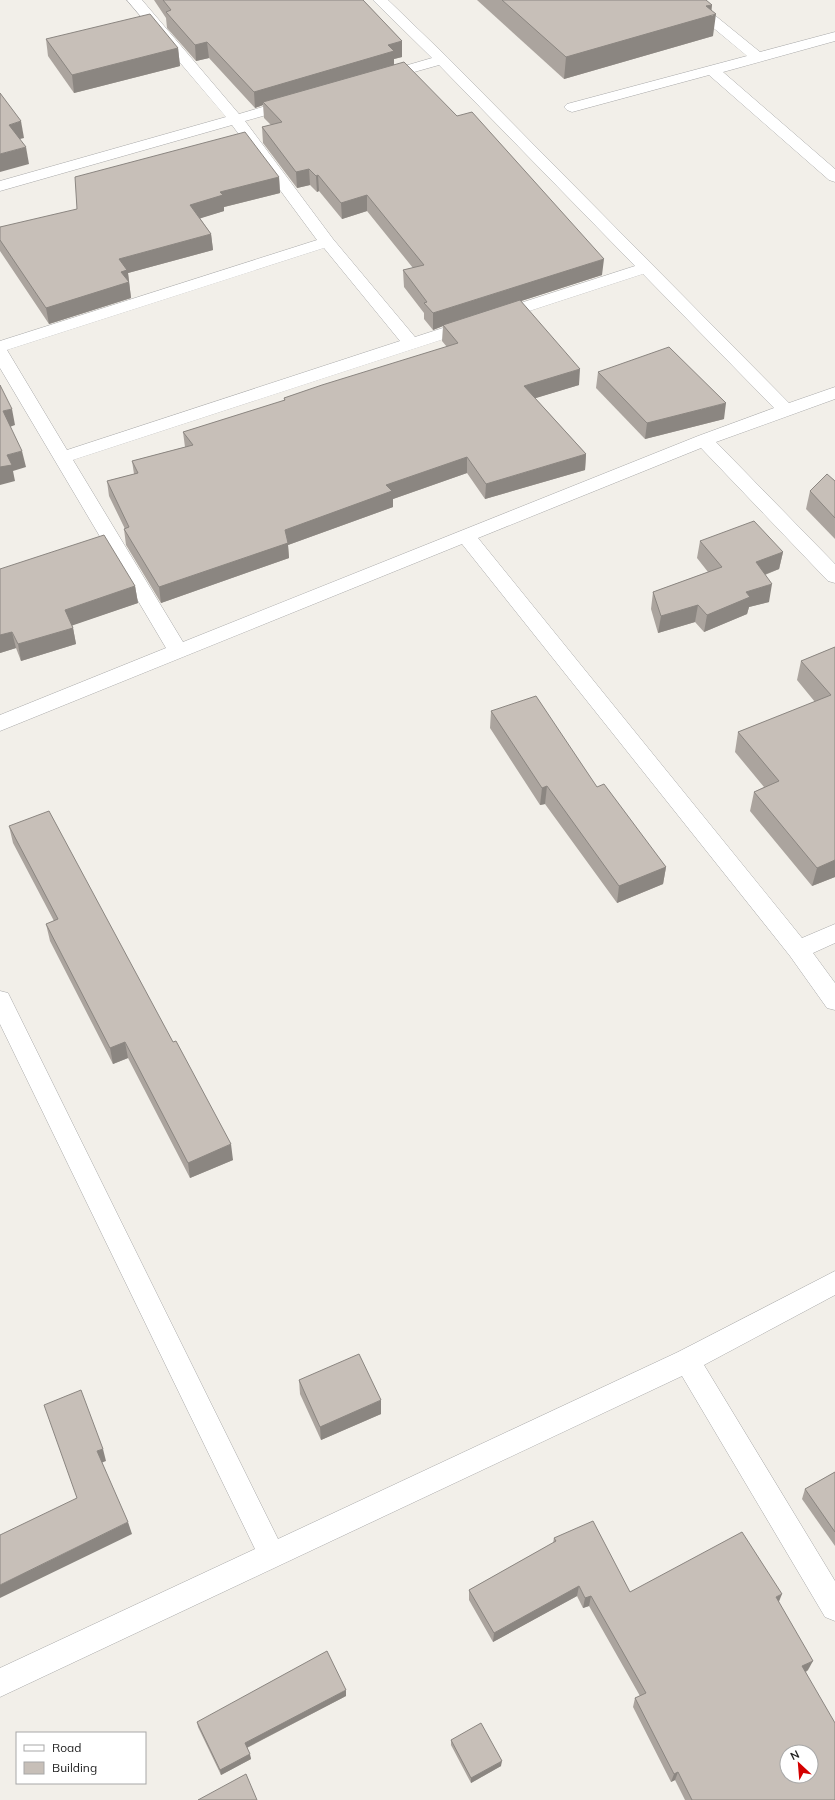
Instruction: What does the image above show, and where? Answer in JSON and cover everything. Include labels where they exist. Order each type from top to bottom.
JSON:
[{"type":"street","points":[[134,0],[236,120],[327,242],[412,343]]},
{"type":"street","points":[[380,0],[442,60],[786,410]]},
{"type":"street","points":[[687,0],[757,57]]},
{"type":"street","points":[[572,107],[835,36]]},
{"type":"street","points":[[369,81],[442,60]]},
{"type":"street","points":[[712,70],[835,177]]},
{"type":"street","points":[[0,186],[310,98]]},
{"type":"street","points":[[0,347],[327,242]]},
{"type":"street","points":[[64,458],[412,343],[646,268]]},
{"type":"street","points":[[0,353],[178,651]]},
{"type":"street","points":[[0,723],[704,440],[835,393]]},
{"type":"street","points":[[704,440],[835,576]]},
{"type":"street","points":[[465,536],[798,950],[835,1001]]},
{"type":"street","points":[[798,950],[835,933]]},
{"type":"street","points":[[0,1000],[272,1555]]},
{"type":"street","points":[[0,1683],[687,1361],[835,1282]]},
{"type":"street","points":[[687,1361],[835,1607]]},
{"type":"building","points":[[163,0],[363,0],[402,41],[388,45],[394,51],[254,92],[207,42],[195,45],[166,12],[171,10]]},
{"type":"building","points":[[502,0],[706,0],[712,5],[706,6],[716,14],[566,57]]},
{"type":"building","points":[[150,14],[178,48],[72,75],[46,39]]},
{"type":"building","points":[[404,62],[457,116],[472,112],[604,259],[433,313],[424,303],[427,302],[403,270],[424,265],[367,195],[341,203],[318,175],[316,176],[309,169],[296,172],[262,127],[282,122],[263,102]]},
{"type":"building","points":[[0,93],[21,121],[9,125],[26,147],[0,154]]},
{"type":"building","points":[[245,132],[279,177],[220,192],[223,195],[190,205],[211,234],[119,259],[127,270],[121,272],[129,282],[46,308],[0,240],[0,227],[77,209],[75,177]]},
{"type":"building","points":[[520,300],[580,369],[524,386],[586,454],[486,484],[467,457],[386,485],[392,491],[285,530],[288,543],[159,587],[124,529],[129,527],[107,481],[138,473],[132,461],[193,445],[183,432],[285,400],[284,398],[322,385],[458,343],[443,325]]},
{"type":"building","points":[[669,347],[726,403],[647,423],[598,372]]},
{"type":"building","points":[[0,385],[12,409],[3,411],[22,451],[7,455],[12,465],[0,467]]},
{"type":"building","points":[[827,474],[835,481],[835,518],[810,491]]},
{"type":"building","points":[[754,521],[783,552],[756,562],[772,584],[746,592],[750,597],[707,615],[698,605],[661,616],[653,592],[722,567],[700,541]]},
{"type":"building","points":[[104,535],[135,586],[65,610],[73,628],[18,644],[12,632],[0,635],[0,569]]},
{"type":"building","points":[[835,647],[835,860],[817,868],[754,792],[779,781],[738,732],[831,695],[801,661]]},
{"type":"building","points":[[536,696],[597,787],[604,784],[666,867],[619,886],[547,786],[542,788],[491,711]]},
{"type":"building","points":[[49,811],[173,1042],[176,1041],[231,1144],[188,1163],[125,1042],[110,1048],[46,924],[58,919],[9,826]]},
{"type":"building","points":[[359,1354],[381,1400],[320,1427],[299,1380]]},
{"type":"building","points":[[81,1390],[103,1449],[97,1451],[128,1522],[0,1585],[0,1535],[77,1498],[44,1405]]},
{"type":"building","points":[[835,1472],[835,1532],[805,1489]]},
{"type":"building","points":[[593,1521],[630,1592],[742,1532],[782,1594],[776,1597],[813,1661],[802,1666],[835,1723],[835,1800],[692,1800],[678,1772],[674,1774],[635,1698],[646,1693],[591,1596],[585,1598],[579,1586],[494,1633],[469,1590],[556,1541],[554,1538]]},
{"type":"building","points":[[327,1651],[346,1690],[245,1743],[250,1754],[220,1770],[197,1722]]},
{"type":"building","points":[[481,1723],[502,1761],[471,1778],[451,1740]]},
{"type":"building","points":[[246,1774],[257,1800],[198,1800]]}]
